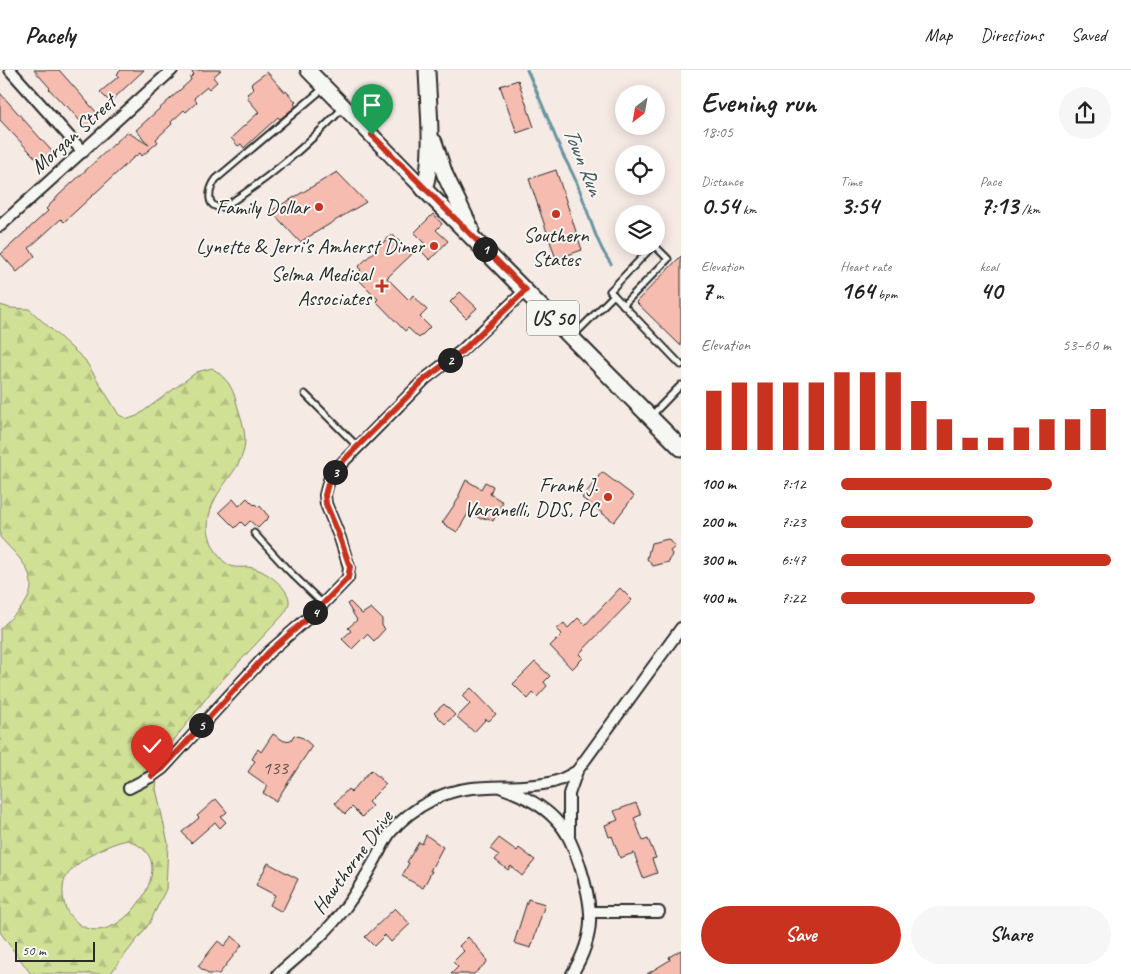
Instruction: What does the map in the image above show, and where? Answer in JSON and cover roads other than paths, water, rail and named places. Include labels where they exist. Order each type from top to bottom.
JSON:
[{"type":"main road","name":"US 50","points":[[427,70],[429,172],[424,188],[681,448]]},
{"type":"main road","name":"US 50","points":[[429,124],[445,175],[478,241]]},
{"type":"street","points":[[10,70],[83,152]]},
{"type":"street","name":"Morgan Street","points":[[0,226],[172,70]]},
{"type":"street","points":[[308,70],[424,188]]},
{"type":"street","points":[[129,788],[163,768],[269,652],[323,604],[348,578],[350,571],[340,538],[326,504],[326,488],[329,480],[338,466],[425,379],[462,351],[526,290]]},
{"type":"street","name":"Hawthorne Drive","points":[[568,836],[569,794],[578,771],[681,628]]},
{"type":"street","name":"Hawthorne Drive","points":[[278,974],[329,927],[345,908],[390,833],[403,819],[419,807],[448,793],[481,786],[528,786],[554,782],[578,771]]},
{"type":"street","name":"Hawthorne Drive","points":[[497,786],[532,801],[555,819],[568,836],[582,875],[591,912],[585,950],[572,974]]},
{"type":"street","points":[[591,912],[659,912]]},
{"type":"lane","points":[[325,87],[216,180],[209,193],[213,205],[218,208],[224,207],[277,169],[314,139],[344,107]]},
{"type":"lane","points":[[572,337],[646,255]]},
{"type":"lane","points":[[623,305],[668,258],[664,255]]},
{"type":"lane","points":[[612,293],[681,365]]},
{"type":"lane","points":[[650,417],[681,385]]},
{"type":"lane","points":[[305,394],[358,446]]},
{"type":"lane","points":[[254,533],[287,570],[323,604]]},
{"type":"waterway","name":"Town Run","points":[[527,70],[576,182],[596,236],[611,264]]},
{"type":"place","name":"Family Dollar","points":[[319,207]]},
{"type":"place","name":"Southern States","points":[[556,214]]},
{"type":"place","name":"Lynette & Jerri's Amherst Diner","points":[[434,246]]},
{"type":"place","name":"Selma Medical Associates","points":[[382,286]]},
{"type":"place","name":"Frank J. Varanelli, DDS, PC","points":[[608,497]]}]
